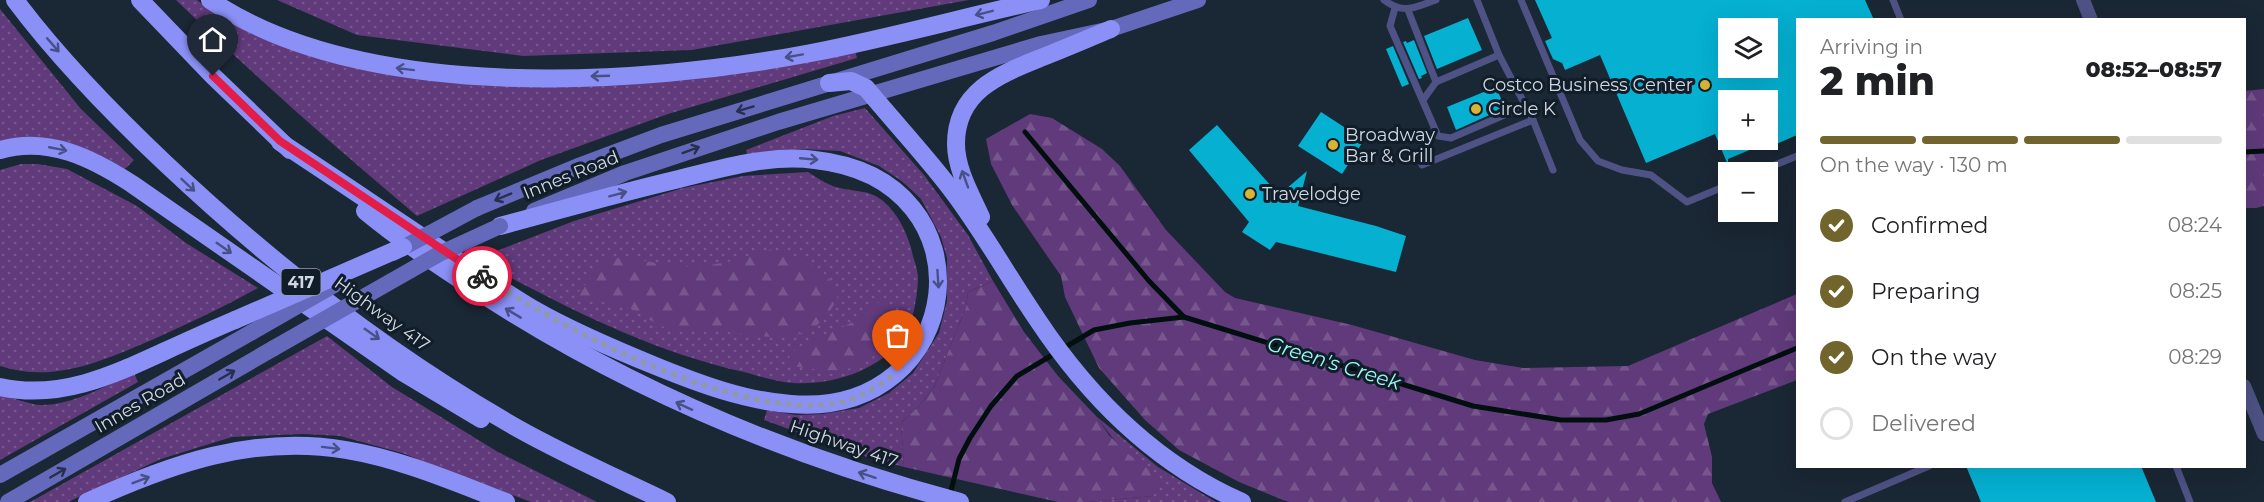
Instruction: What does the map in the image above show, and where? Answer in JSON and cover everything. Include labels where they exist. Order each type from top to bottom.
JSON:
[{"type":"highway","name":"Highway 417","points":[[15,0],[79,75],[140,139],[273,260],[390,346],[480,406],[560,451],[668,502]]},
{"type":"highway","name":"Highway 417","points":[[140,0],[280,141],[400,239],[507,310],[609,369],[698,412],[760,438],[922,492],[960,502]]},
{"type":"highway","points":[[210,0],[267,30],[316,48],[366,62],[436,72],[570,77],[688,71],[767,60],[867,41],[1041,0]]},
{"type":"highway","points":[[1005,271],[966,183],[958,157],[957,136],[962,114],[973,95],[992,80],[1111,29]]},
{"type":"highway","points":[[829,83],[851,81],[866,88],[954,193],[1038,321],[1081,379],[1108,408],[1155,449],[1215,489],[1242,502]]},
{"type":"highway","points":[[280,141],[534,309],[582,334],[670,372],[712,387],[754,398],[809,405],[838,403],[864,394],[898,372],[917,351],[930,327],[937,302],[938,276],[934,252],[925,227],[911,205],[876,177],[845,165],[828,162],[783,159],[729,167],[500,226]]},
{"type":"highway","points":[[0,150],[40,146],[74,153],[98,163],[457,407],[517,439],[644,491]]},
{"type":"highway","points":[[0,387],[43,391],[86,384],[403,247]]},
{"type":"highway","points":[[87,502],[204,458],[250,447],[299,445],[346,450],[382,458],[506,502]]},
{"type":"main road","name":"Innes Road","points":[[0,475],[403,247],[477,208],[633,145],[993,33],[1089,0]]},
{"type":"main road","name":"Innes Road","points":[[8,502],[439,254],[625,173],[871,94],[1041,44],[1111,29],[1198,0]]},
{"type":"main road","points":[[0,494],[29,490]]},
{"type":"street","points":[[2083,0],[2090,18]]},
{"type":"street","points":[[2246,391],[2264,434]]},
{"type":"lane","points":[[1384,0],[1395,8],[1408,10],[1437,0]]},
{"type":"lane","points":[[1477,0],[1499,55],[1533,120],[1553,170]]},
{"type":"lane","points":[[1521,0],[1580,140],[1598,161],[1622,170],[1651,174],[1687,202],[1718,189]]},
{"type":"lane","points":[[1893,0],[1900,18]]},
{"type":"lane","points":[[1395,8],[1390,26],[1438,136],[1444,139],[1451,138],[1525,106]]},
{"type":"lane","points":[[1408,10],[1436,82]]},
{"type":"lane","points":[[1423,100],[1436,82],[1499,55]]},
{"type":"lane","points":[[1422,165],[1533,120]]},
{"type":"lane","points":[[1778,164],[1796,156]]},
{"type":"lane","points":[[1845,502],[1924,468]]},
{"type":"lane","points":[[2177,468],[2190,502]]},
{"type":"green space","points":[[176,0],[197,0],[210,10],[284,47],[364,70],[460,83],[855,50],[857,58],[668,114],[541,160],[417,216],[294,110]]},
{"type":"green space","points":[[277,0],[969,0],[692,50],[523,56],[357,35]]},
{"type":"green space","points":[[0,9],[81,109],[134,160],[125,169],[94,153],[65,142],[35,138],[0,141]]},
{"type":"green space","points":[[2264,89],[2264,206],[2256,208],[2246,208],[2246,91]]},
{"type":"green space","points":[[865,108],[924,175],[968,235],[993,281],[968,292],[966,307],[934,387],[901,423],[904,467],[860,455],[764,420],[767,410],[796,415],[822,414],[859,408],[889,393],[913,373],[939,333],[947,301],[947,258],[941,237],[921,199],[903,182],[879,166],[840,151],[802,149],[747,154],[746,150],[833,116]]},
{"type":"green space","points":[[1030,114],[1052,118],[1102,149],[1120,166],[1166,230],[1225,292],[1235,298],[1352,325],[1475,360],[1523,368],[1628,366],[1796,294],[1796,380],[1708,414],[1704,424],[1712,457],[1712,483],[1721,502],[1289,502],[1239,482],[1179,450],[1145,420],[1099,368],[1065,297],[1061,276],[1012,205],[991,164],[986,139]]},
{"type":"green space","points":[[21,164],[38,164],[67,169],[137,206],[186,243],[258,288],[181,327],[98,362],[60,371],[40,372],[20,371],[0,366],[0,170]]},
{"type":"green space","points":[[808,172],[832,186],[872,194],[889,206],[909,241],[918,273],[914,308],[905,335],[883,358],[869,367],[840,378],[793,383],[709,363],[674,352],[606,325],[476,259],[574,221],[683,188],[743,176]]},
{"type":"green space","points":[[773,249],[802,260],[819,270],[827,276],[839,293],[828,314],[815,327],[799,334],[781,337],[703,329],[671,329],[655,323],[630,308],[577,294],[607,259],[625,258],[689,267],[738,260]]},
{"type":"green space","points":[[993,281],[1024,332],[1058,376],[1096,416],[1109,435],[1147,468],[1158,482],[1153,496],[1087,502],[1058,502],[904,467],[901,423],[934,387],[966,307],[968,292]]},
{"type":"green space","points":[[885,300],[894,314],[896,329],[878,353],[859,365],[842,370],[802,368],[790,365],[789,355],[798,348],[857,320],[876,304]]},
{"type":"green space","points":[[327,336],[392,387],[498,452],[597,502],[531,502],[402,453],[340,436],[303,434],[232,437],[161,459],[68,502],[30,502]]},
{"type":"green space","points":[[134,373],[138,382],[0,460],[0,395],[37,405],[53,404],[89,394]]},
{"type":"green space","points":[[1096,416],[1158,467],[1216,502],[1087,502],[1152,496],[1157,490]]},
{"type":"building","name":"Costco Business Center","points":[[1535,0],[1865,0],[1873,18],[1796,18],[1796,135],[1778,143],[1778,90],[1718,90],[1718,141],[1715,134],[1646,163],[1600,55],[1565,70],[1562,63],[1553,59],[1545,41],[1552,38]]},
{"type":"building","points":[[1468,18],[1482,50],[1437,69],[1424,36]]},
{"type":"building","points":[[1414,40],[1427,73],[1419,79],[1403,42]]},
{"type":"building","points":[[1393,46],[1409,84],[1402,87],[1386,49]]},
{"type":"building","name":"Circle K","points":[[1496,87],[1505,108],[1456,130],[1447,107]]},
{"type":"building","points":[[1321,112],[1364,140],[1342,174],[1298,146]]},
{"type":"building","name":"Travelodge","points":[[1217,125],[1279,195],[1307,171],[1298,206],[1406,236],[1396,272],[1276,242],[1270,250],[1242,232],[1249,222],[1189,150]]},
{"type":"building","name":"Costco Business Center","points":[[1722,150],[1750,150],[1728,159],[1727,162]]},
{"type":"building","points":[[1967,468],[2142,468],[2156,502],[1981,502]]},
{"type":"waterway","points":[[1025,132],[1149,281],[1184,317]]},
{"type":"waterway","name":"Green's Creek","points":[[2246,152],[2264,151]]},
{"type":"waterway","name":"Green's Creek","points":[[950,495],[959,459],[970,438],[991,406],[1017,376],[1094,330],[1130,323],[1184,317],[1473,406],[1561,420],[1606,420],[1639,414],[1796,348]]},
{"type":"way so far","points":[[482,276],[534,309],[582,334],[693,380],[754,398],[809,405],[838,403],[864,394],[898,372]]},
{"type":"place","name":"Costco Business Center","points":[[1705,85]]},
{"type":"place","name":"Circle K","points":[[1476,109]]},
{"type":"place","name":"Broadway Bar & Grill","points":[[1333,145]]},
{"type":"place","name":"Travelodge","points":[[1250,194]]},
{"type":"route","points":[[213,76],[280,141],[482,276]]}]
